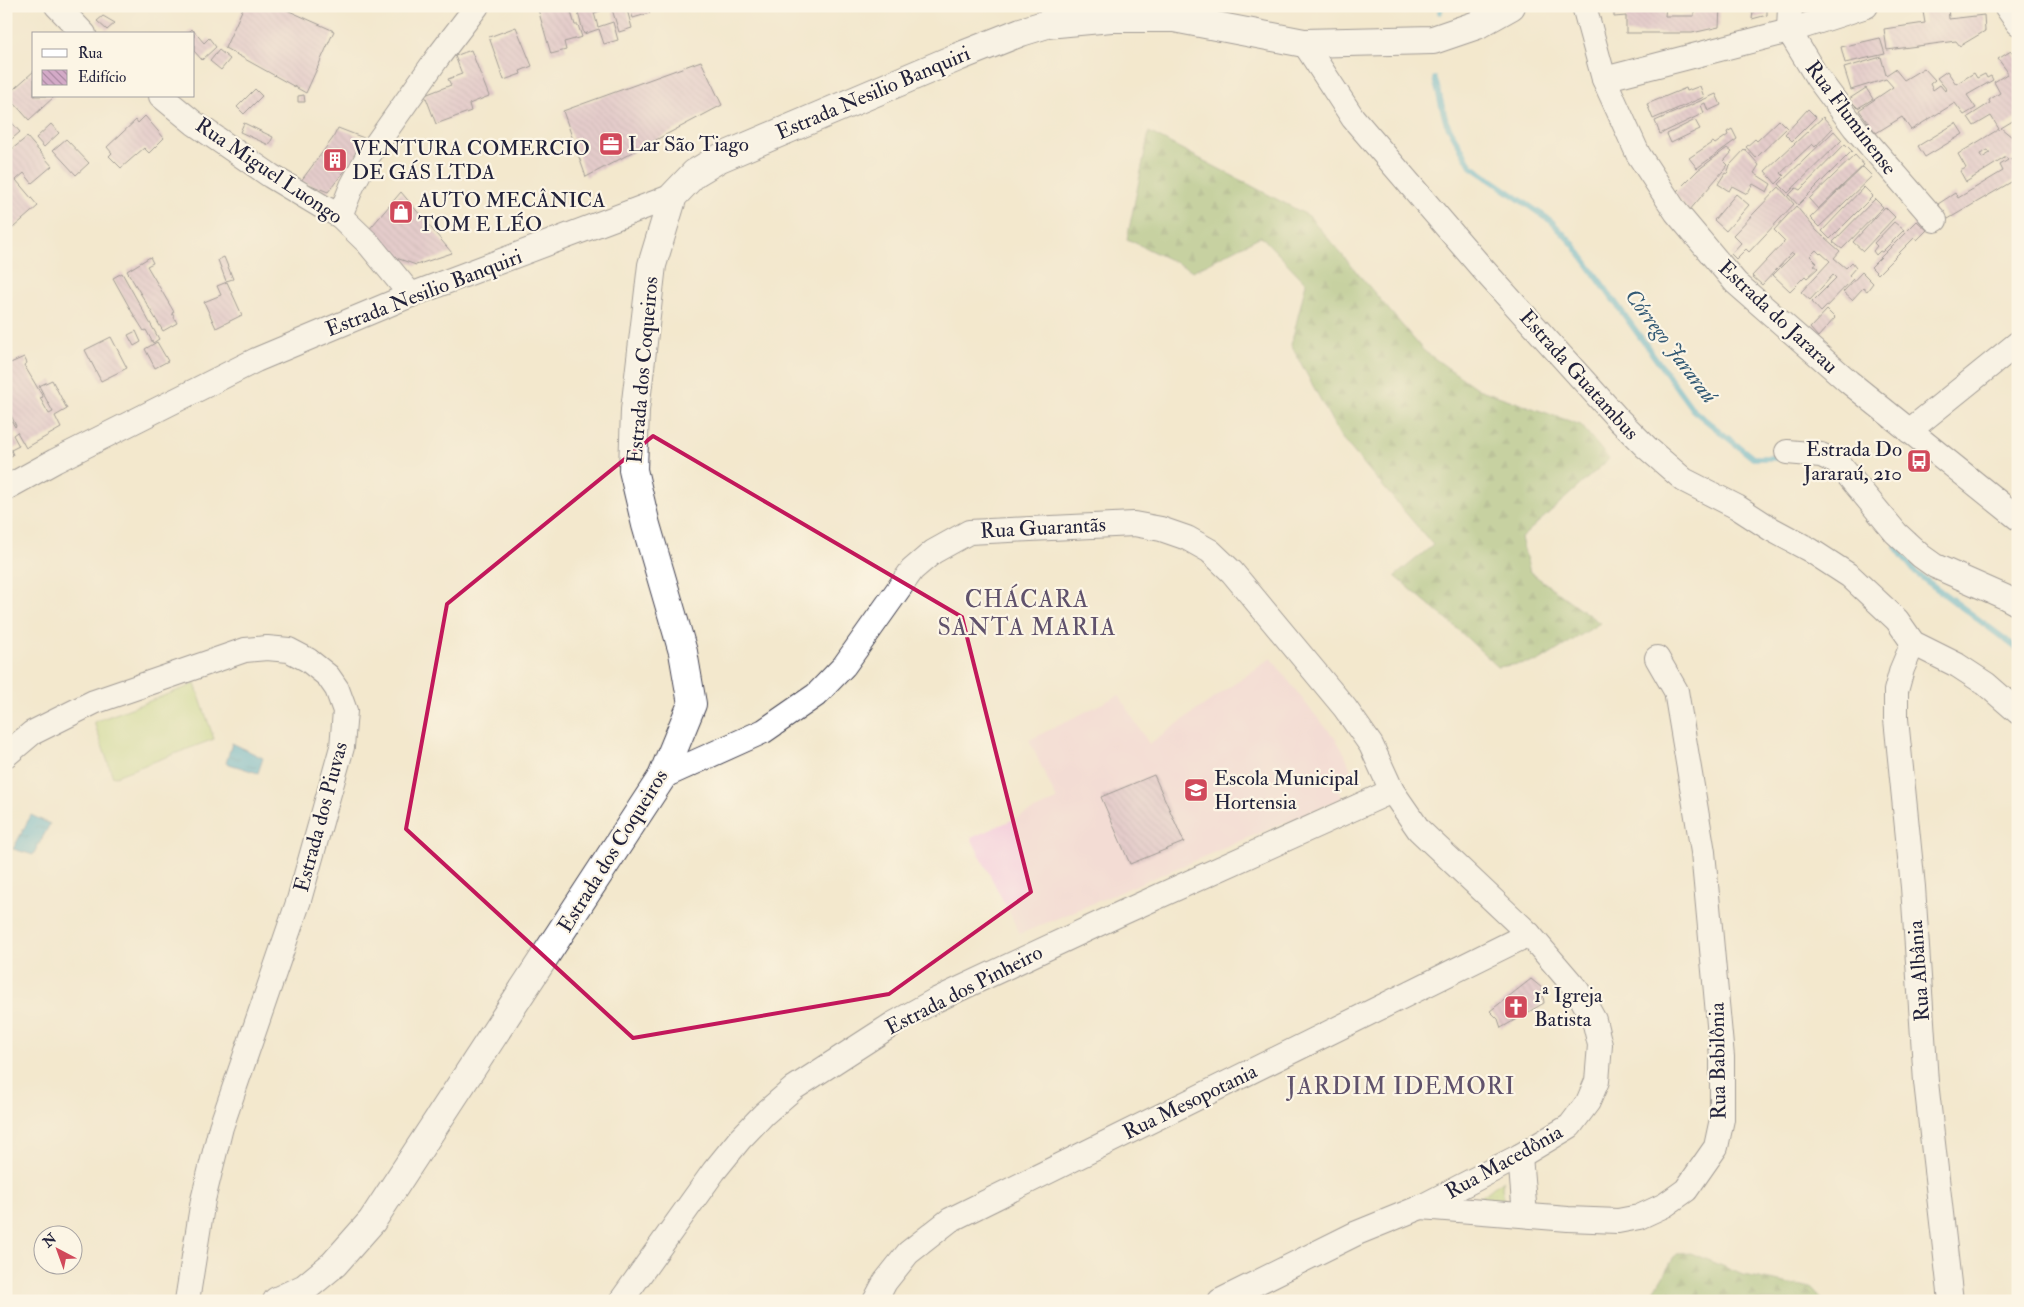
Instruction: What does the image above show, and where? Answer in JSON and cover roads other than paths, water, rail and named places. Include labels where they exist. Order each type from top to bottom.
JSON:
[{"type":"street","points":[[57,6],[82,32]]},
{"type":"street","points":[[340,216],[352,186],[368,156],[438,57],[477,6]]},
{"type":"street","name":"Estrada Nesilio Banquiri","points":[[6,488],[55,461],[256,360],[411,295],[673,196],[695,173],[720,158],[1021,32],[1047,24],[1111,18],[1174,18],[1304,43],[1433,40],[1477,25],[1511,6]]},
{"type":"street","name":"Estrada do Jararau","points":[[1584,6],[1604,80],[1638,154],[1676,212],[1736,283],[1849,382],[2018,518]]},
{"type":"street","points":[[1789,31],[1790,6]]},
{"type":"street","points":[[1604,80],[1789,31],[1866,6]]},
{"type":"street","points":[[2006,6],[2018,23]]},
{"type":"street","name":"Rua Fluminense","points":[[1789,31],[1816,77],[1854,128],[1935,220]]},
{"type":"street","name":"Estrada Guatambus","points":[[1304,43],[1353,118],[1481,267],[1619,420],[1646,447],[1684,480],[1736,507],[1810,550],[1850,576],[1896,620],[1913,642]]},
{"type":"street","name":"Rua Miguel Luongo","points":[[164,98],[194,122],[271,176],[340,216],[368,243],[411,295]]},
{"type":"street","name":"Estrada dos Coqueiros","points":[[278,1301],[305,1288],[334,1264],[372,1221],[662,777],[692,704],[683,652],[646,525],[633,470],[635,410],[652,265],[673,196]]},
{"type":"street","points":[[1909,430],[2018,343]]},
{"type":"street","points":[[1788,452],[1822,455],[1838,463],[1896,533],[1921,556],[1935,566],[2018,604]]},
{"type":"street","name":"Rua Guarantãs","points":[[662,777],[764,731],[816,695],[844,666],[912,570],[933,552],[954,539],[969,532],[1134,524],[1161,529],[1187,538],[1210,551],[1232,572],[1345,708],[1371,745],[1392,791]]},
{"type":"street","points":[[1913,642],[1986,684],[2018,712]]},
{"type":"street","name":"Rua Albânia","points":[[1913,642],[1902,669],[1896,691],[1896,719],[1913,887],[1926,1082],[1951,1301]]},
{"type":"street","name":"Estrada dos Piuvas","points":[[6,755],[32,733],[94,702],[245,650],[267,648],[289,650],[308,660],[328,676],[337,688],[345,711],[342,747],[299,900],[221,1127],[203,1200],[187,1301]]},
{"type":"street","name":"Rua Babilônia","points":[[1421,1207],[1618,1221],[1639,1217],[1665,1205],[1686,1190],[1716,1147],[1722,1119],[1722,1057],[1703,852],[1676,692],[1657,658]]},
{"type":"street","name":"Rua Macedônia","points":[[1220,1301],[1357,1233],[1421,1207],[1520,1156],[1570,1126],[1588,1102],[1597,1081],[1600,1045],[1594,1020],[1576,990],[1529,934],[1420,830],[1392,791]]},
{"type":"street","name":"Estrada dos Pinheiro","points":[[620,1301],[719,1164],[764,1114],[794,1088],[893,1024],[936,1000],[1124,912],[1392,791]]},
{"type":"street","name":"Rua Mesopotania","points":[[875,1301],[885,1282],[908,1253],[950,1220],[1529,934]]},
{"type":"street","points":[[1520,1156],[1525,1215]]},
{"type":"water","points":[[232,743],[263,758],[258,773],[226,763]]},
{"type":"water","points":[[31,815],[50,824],[33,855],[13,849]]},
{"type":"waterway","name":"Córrego Jararaú","points":[[1440,12],[1441,6]]},
{"type":"waterway","name":"Córrego Jararaú","points":[[1435,79],[1446,122],[1471,166],[1551,221],[1573,244],[1693,410],[1753,458],[1784,458]]},
{"type":"waterway","name":"Córrego Jararaú","points":[[1896,547],[1916,573],[2018,649]]},
{"type":"place","name":"Lar São Tiago","points":[[611,144]]},
{"type":"place","name":"VENTURA COMERCIO DE GÁS LTDA","points":[[335,160]]},
{"type":"place","name":"AUTO MECÂNICA TOM E LÉO","points":[[401,212]]},
{"type":"place","name":"Estrada Do Jararaú, 210","points":[[1919,461]]},
{"type":"place","name":"Escola Municipal Hortensia","points":[[1196,790]]},
{"type":"place","name":"1ª Igreja Batista","points":[[1516,1007]]},
{"type":"district","name":"CHÁCARA SANTA MARIA","points":[[1027,613]]},
{"type":"district","name":"JARDIM IDEMORI","points":[[1401,1086]]}]
